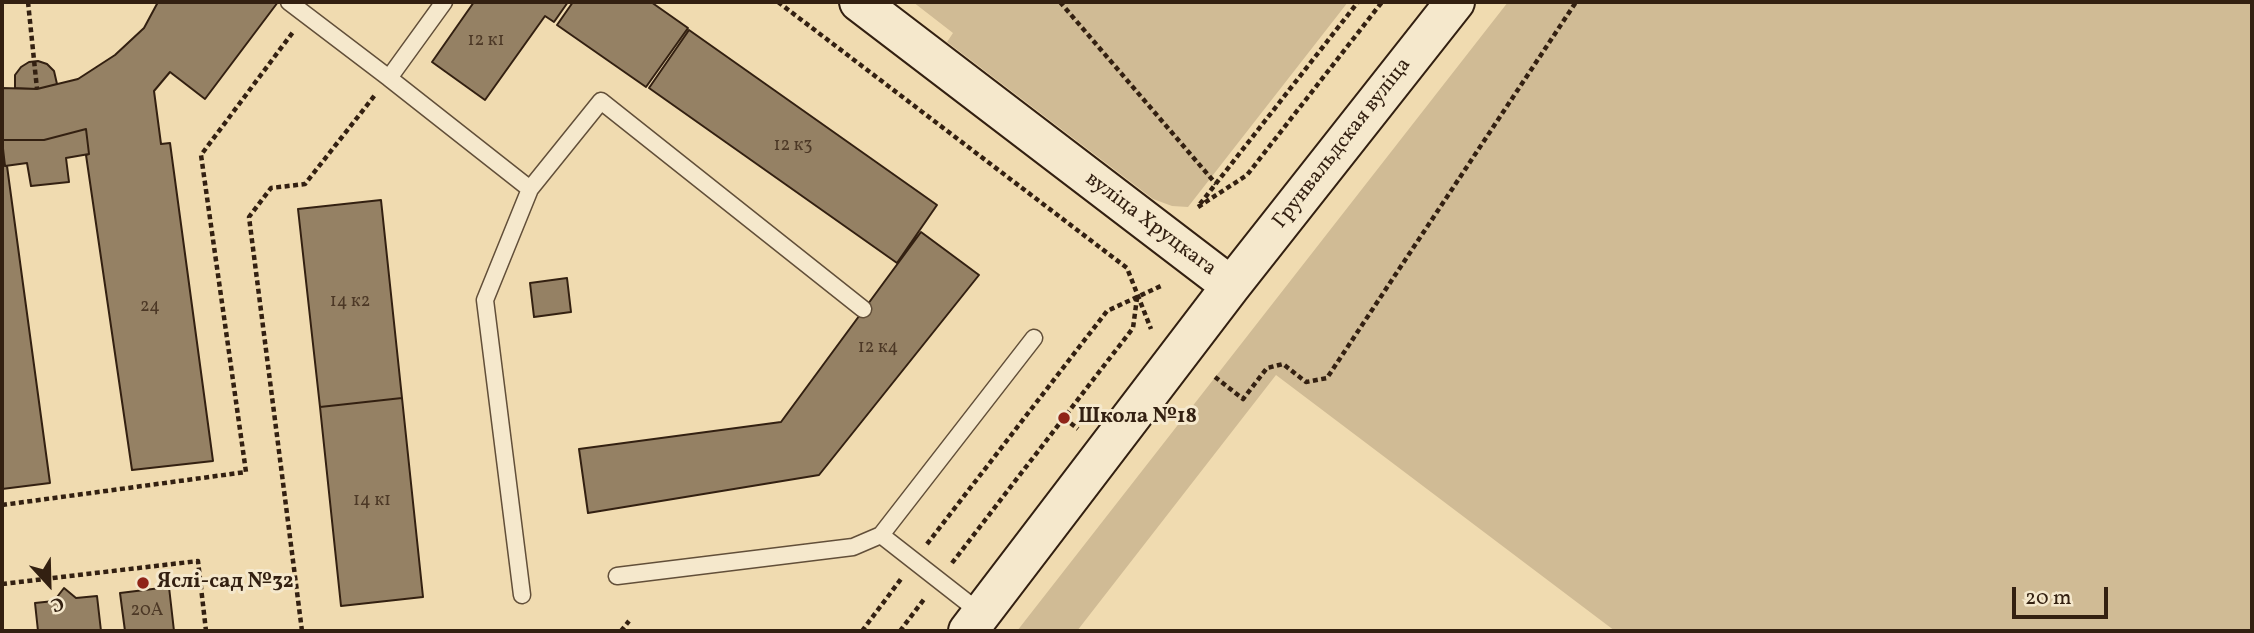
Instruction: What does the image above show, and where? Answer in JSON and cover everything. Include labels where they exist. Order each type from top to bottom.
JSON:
[{"type":"main road","name":"вуліца Хруцкага","points":[[859,2],[1231,286],[975,623]]},
{"type":"main road","name":"Грунвальдская вуліца","points":[[1231,286],[1455,2]]},
{"type":"lane","points":[[289,2],[530,189]]},
{"type":"lane","points":[[389,78],[444,2]]},
{"type":"lane","points":[[522,595],[485,300],[530,189],[601,101],[863,309]]},
{"type":"lane","points":[[617,576],[853,547],[881,535],[1034,338]]},
{"type":"lane","points":[[881,535],[938,581],[975,623]]},
{"type":"path","points":[[28,2],[37,89]]},
{"type":"path","points":[[778,2],[1127,268],[1151,329]]},
{"type":"path","points":[[1060,2],[1216,184]]},
{"type":"path","points":[[1358,2],[1198,207],[1247,175],[1382,2]]},
{"type":"path","points":[[1215,377],[1243,399],[1267,368],[1283,364],[1306,382],[1327,378],[1576,2]]},
{"type":"path","points":[[2,505],[246,472],[201,155],[306,15]]},
{"type":"path","points":[[302,631],[249,217],[271,188],[306,184],[389,78]]},
{"type":"path","points":[[863,631],[1107,311],[1163,285]]},
{"type":"path","points":[[900,631],[1133,328],[1138,297]]},
{"type":"path","points":[[2,584],[198,562],[206,631]]},
{"type":"path","points":[[621,631],[629,621]]},
{"type":"shaded area","points":[[913,2],[1348,2],[1188,207],[1172,206],[1153,199],[947,42],[953,33]]},
{"type":"shaded area","points":[[1508,2],[2252,2],[2252,631],[1615,631],[1276,375],[1077,631],[1017,631]]},
{"type":"building","points":[[158,2],[278,2],[205,99],[170,72],[154,91],[161,144],[170,143],[213,461],[132,470],[86,155],[89,154],[86,129],[44,140],[2,140],[2,88],[37,89],[78,79],[115,55],[144,28]]},
{"type":"building","points":[[474,2],[568,2],[554,22],[545,16],[485,100],[432,62]]},
{"type":"building","points":[[573,2],[651,2],[688,28],[646,87],[557,25]]},
{"type":"building","points":[[689,30],[937,205],[897,263],[649,88]]},
{"type":"building","points":[[38,61],[47,64],[54,71],[57,84],[37,89],[15,88],[15,75],[21,67]]},
{"type":"building","points":[[86,129],[89,154],[66,158],[69,182],[31,186],[27,163],[5,166],[2,140],[44,140]]},
{"type":"building","points":[[2,146],[7,166],[50,483],[2,489]]},
{"type":"building","points":[[381,200],[402,398],[320,407],[298,209]]},
{"type":"building","points":[[921,232],[979,275],[819,475],[588,513],[579,449],[781,422]]},
{"type":"building","points":[[567,278],[571,312],[534,317],[530,283]]},
{"type":"building","points":[[402,398],[423,597],[341,606],[320,407]]},
{"type":"building","points":[[169,587],[174,631],[125,631],[120,593]]},
{"type":"building","points":[[64,588],[76,598],[97,596],[101,631],[38,631],[35,603],[54,601]]},
{"type":"place","name":"Школа №18","points":[[1064,418]]},
{"type":"place","name":"Яслі-сад №32","points":[[143,583]]}]
